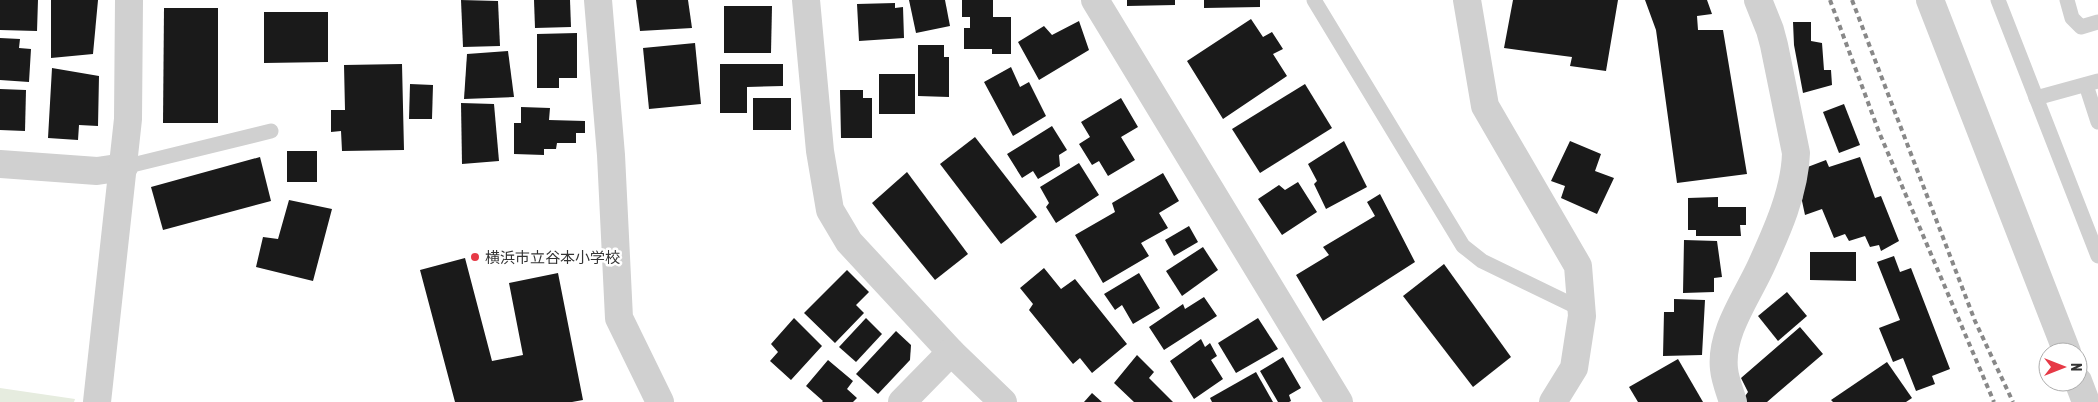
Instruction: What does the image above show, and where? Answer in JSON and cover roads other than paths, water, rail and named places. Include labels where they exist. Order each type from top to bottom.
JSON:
[{"type":"street","points":[[97,402],[128,119],[129,0]]},
{"type":"street","points":[[598,0],[611,155],[619,318],[660,402]]},
{"type":"street","points":[[806,0],[820,151],[830,210],[849,242],[951,352],[1002,402]]},
{"type":"street","points":[[1095,0],[1339,402]]},
{"type":"street","points":[[1467,0],[1485,106],[1525,178],[1578,266],[1582,316],[1574,368],[1553,402]]},
{"type":"street","points":[[1733,402],[1724,368],[1725,349],[1730,330],[1762,264],[1796,169],[1796,153],[1774,45],[1758,0]]},
{"type":"street","points":[[1930,0],[2063,342]]},
{"type":"street","points":[[0,164],[97,171],[124,167]]},
{"type":"street","points":[[902,402],[951,352]]},
{"type":"lane","points":[[1314,0],[1463,246],[1482,262],[1581,309]]},
{"type":"lane","points":[[1998,0],[2036,98],[2092,221],[2098,256]]},
{"type":"lane","points":[[2067,0],[2072,18],[2081,26],[2098,22]]},
{"type":"lane","points":[[2036,98],[2092,83],[2098,122]]},
{"type":"lane","points":[[124,167],[271,130]]},
{"type":"railway","points":[[1830,0],[1879,132],[1994,402]]},
{"type":"railway","points":[[1852,0],[1975,321],[2013,402]]},
{"type":"place","name":"横浜市立谷本小学校","points":[[475,257]]}]
